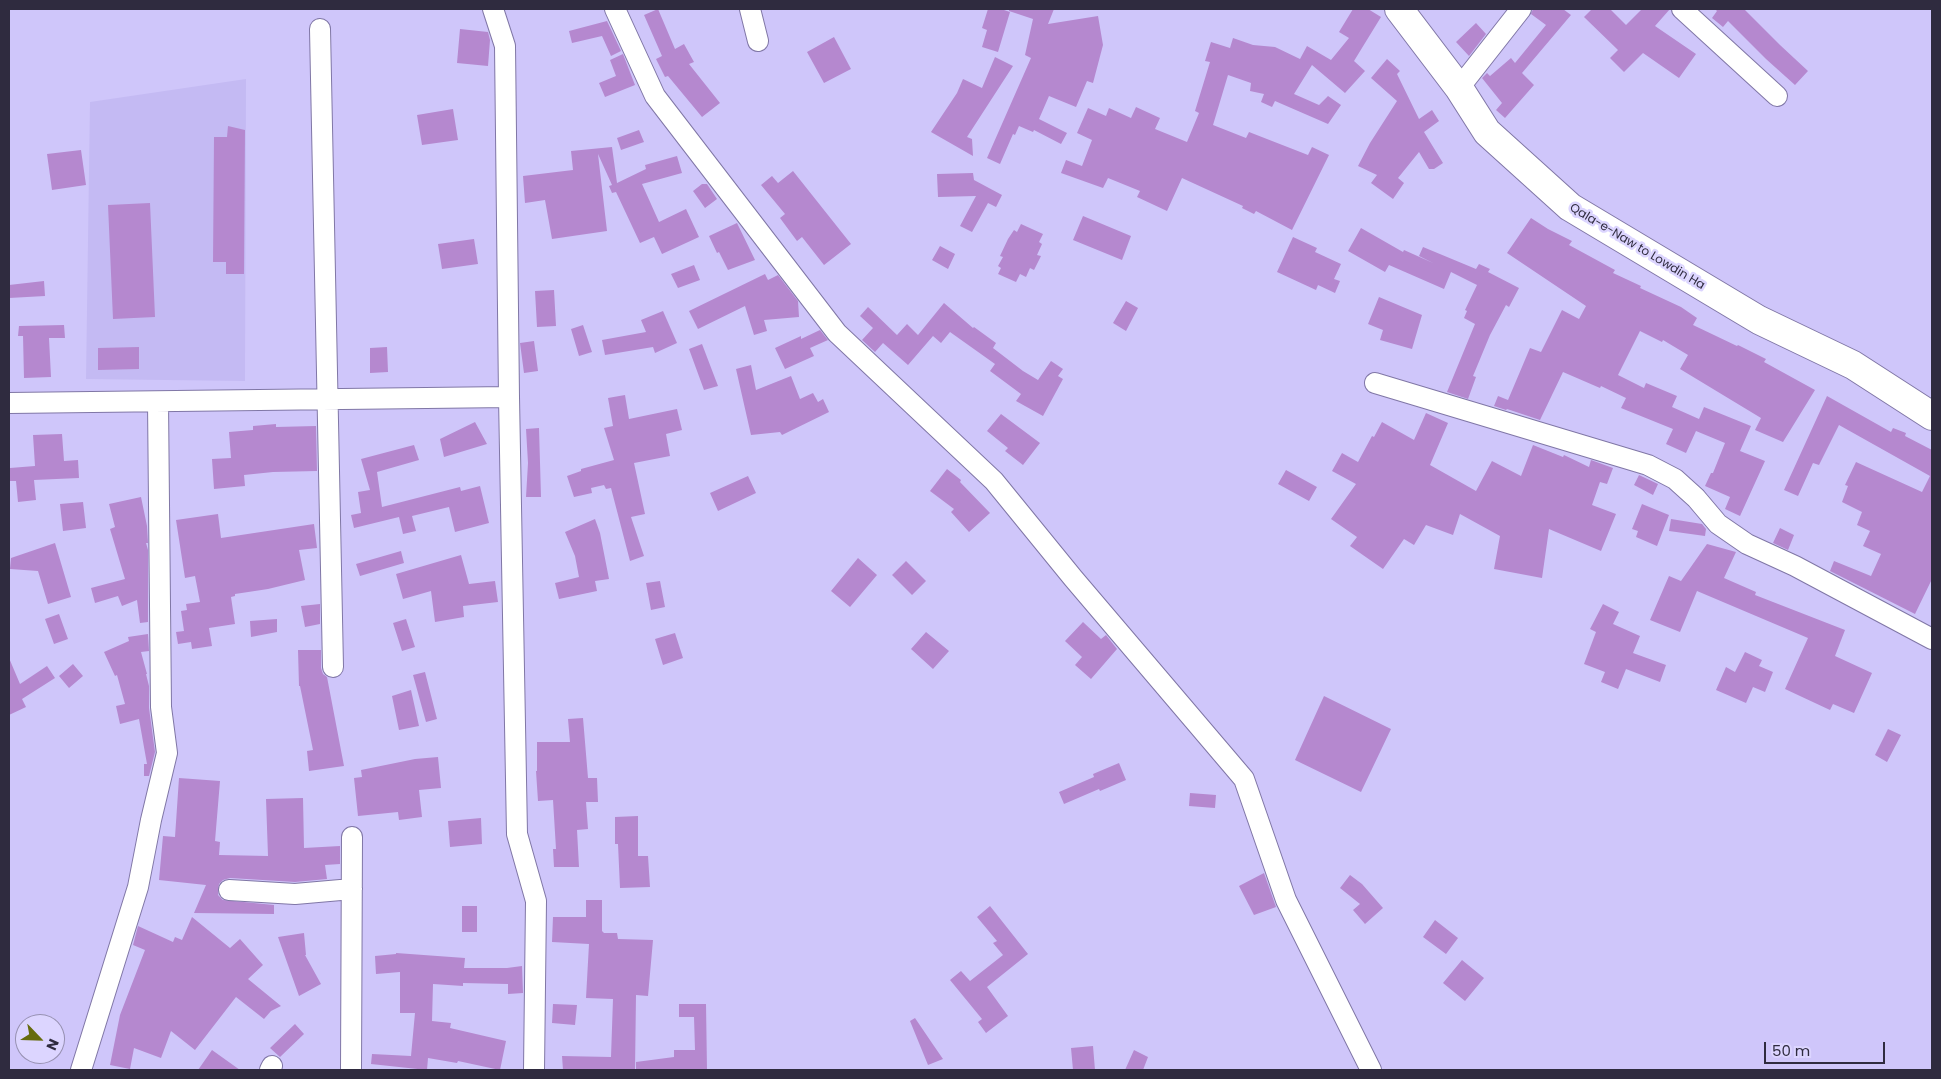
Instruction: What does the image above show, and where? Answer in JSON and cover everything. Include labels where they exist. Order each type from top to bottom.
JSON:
[{"type":"main road","name":"Qala-e-Naw to Lowdin Ha","points":[[1399,9],[1459,88],[1487,132],[1570,208],[1759,320],[1852,365],[1932,416]]},
{"type":"street","points":[[493,9],[504,46],[508,397],[517,834],[536,901],[534,1070]]},
{"type":"street","points":[[616,9],[655,96],[838,333],[994,481],[1073,578],[1244,780],[1286,900],[1371,1070]]},
{"type":"street","points":[[750,9],[758,41]]},
{"type":"street","points":[[1459,88],[1521,9]]},
{"type":"street","points":[[1682,9],[1777,96]]},
{"type":"street","points":[[320,29],[334,668]]},
{"type":"street","points":[[1375,383],[1648,465],[1675,479],[1696,498],[1718,524],[1747,544],[1795,566],[1932,639]]},
{"type":"street","points":[[9,403],[508,397]]},
{"type":"street","points":[[82,1070],[138,887],[167,753],[161,707],[158,402]]},
{"type":"street","points":[[351,1070],[352,836]]},
{"type":"street","points":[[228,890],[295,894],[352,889]]},
{"type":"shaded area","points":[[246,79],[245,381],[86,379],[90,102]]},
{"type":"building","points":[[658,9],[675,49],[684,44],[694,62],[689,64],[720,103],[702,117],[668,76],[665,77],[656,59],[662,56],[644,15]]},
{"type":"building","points":[[988,9],[1001,9],[1010,12],[998,52],[982,47],[987,30],[982,28]]},
{"type":"building","points":[[1009,9],[1054,9],[1048,24],[1098,16],[1103,45],[1093,83],[1087,81],[1076,107],[1049,96],[1039,119],[1067,133],[1061,144],[1034,130],[1033,132],[1019,126],[1015,135],[1013,134],[1000,164],[987,158],[1031,58],[1025,55],[1033,19],[1009,11]]},
{"type":"building","points":[[1353,9],[1368,9],[1381,17],[1354,61],[1365,71],[1345,93],[1312,65],[1294,94],[1319,105],[1328,96],[1341,105],[1328,124],[1275,101],[1272,107],[1261,102],[1264,94],[1250,91],[1251,83],[1228,75],[1213,125],[1246,138],[1249,132],[1308,155],[1312,147],[1329,155],[1292,230],[1256,211],[1254,214],[1242,208],[1243,206],[1182,178],[1167,211],[1137,197],[1140,191],[1108,178],[1103,188],[1061,173],[1066,160],[1082,166],[1092,140],[1077,133],[1088,108],[1106,116],[1109,108],[1131,118],[1136,107],[1160,118],[1155,129],[1187,142],[1199,113],[1195,111],[1210,62],[1205,61],[1211,42],[1230,48],[1233,38],[1253,45],[1275,47],[1300,59],[1307,46],[1331,60],[1349,38],[1339,32]]},
{"type":"building","points":[[1533,9],[1563,9],[1571,15],[1522,73],[1534,85],[1505,118],[1496,110],[1502,103],[1482,78],[1487,73],[1490,76],[1511,58],[1515,63],[1546,25],[1531,14]]},
{"type":"building","points":[[1592,9],[1610,9],[1626,25],[1642,9],[1670,9],[1655,26],[1696,54],[1679,78],[1643,53],[1624,72],[1610,58],[1618,50],[1584,17]]},
{"type":"building","points":[[1715,9],[1744,9],[1808,71],[1795,85],[1728,21],[1723,27],[1712,18],[1717,11]]},
{"type":"building","points":[[607,21],[621,51],[611,56],[602,36],[572,43],[569,31]]},
{"type":"building","points":[[1476,23],[1486,34],[1469,56],[1456,42]]},
{"type":"building","points":[[460,29],[488,32],[490,40],[488,66],[457,63]]},
{"type":"building","points":[[834,37],[851,69],[824,83],[807,52]]},
{"type":"building","points":[[623,54],[635,85],[605,97],[599,83],[616,76],[610,60]]},
{"type":"building","points":[[995,57],[1013,66],[967,137],[972,139],[973,156],[931,132],[957,93],[963,79],[982,88]]},
{"type":"building","points":[[1387,59],[1400,71],[1397,74],[1419,119],[1432,110],[1439,121],[1424,132],[1443,163],[1434,169],[1429,169],[1419,152],[1398,178],[1404,183],[1393,199],[1371,183],[1377,175],[1358,166],[1370,143],[1397,101],[1371,78]]},
{"type":"building","points":[[453,109],[458,140],[422,145],[417,115]]},
{"type":"building","points":[[228,126],[245,130],[244,274],[226,274],[226,262],[213,262],[214,137],[227,137]]},
{"type":"building","points":[[639,130],[644,142],[621,150],[617,138]]},
{"type":"building","points":[[612,147],[617,183],[646,169],[645,165],[677,156],[682,173],[642,184],[659,222],[686,209],[699,237],[662,254],[654,237],[640,243],[616,192],[612,193],[609,186],[612,185],[598,154],[607,231],[552,239],[545,200],[525,203],[523,176],[573,170],[571,151]]},
{"type":"building","points":[[81,150],[86,185],[52,190],[47,154]]},
{"type":"building","points":[[793,171],[851,244],[824,265],[802,237],[797,241],[780,218],[785,214],[761,185],[772,176],[778,183]]},
{"type":"building","points":[[973,173],[974,180],[1002,195],[996,207],[988,203],[972,232],[960,226],[976,196],[938,197],[937,174]]},
{"type":"building","points":[[702,184],[707,184],[717,199],[705,208],[693,191]]},
{"type":"building","points":[[150,203],[155,317],[113,319],[108,205]]},
{"type":"building","points":[[1083,216],[1131,236],[1122,260],[1073,240]]},
{"type":"building","points":[[1531,218],[1572,241],[1569,245],[1615,270],[1613,273],[1681,307],[1697,318],[1693,325],[1766,359],[1764,362],[1815,390],[1783,442],[1755,430],[1761,418],[1680,369],[1688,355],[1663,340],[1662,342],[1640,331],[1618,375],[1644,388],[1646,383],[1677,396],[1672,407],[1699,419],[1704,407],[1751,426],[1740,451],[1765,461],[1740,516],[1725,509],[1730,497],[1705,486],[1711,473],[1713,473],[1725,443],[1696,431],[1686,453],[1666,444],[1673,429],[1621,408],[1626,398],[1601,386],[1600,388],[1563,372],[1540,420],[1494,406],[1498,396],[1508,400],[1530,348],[1541,352],[1562,310],[1579,319],[1586,306],[1507,253]]},
{"type":"building","points":[[737,223],[755,260],[728,270],[709,236]]},
{"type":"building","points":[[1021,224],[1043,234],[1039,242],[1042,244],[1037,255],[1041,256],[1034,270],[1030,268],[1026,277],[1020,274],[1016,282],[998,274],[1001,268],[998,266],[1003,257],[1000,256],[1008,239],[1014,230],[1017,232]]},
{"type":"building","points":[[1361,228],[1403,252],[1404,250],[1433,263],[1419,256],[1423,247],[1476,269],[1479,264],[1490,269],[1488,272],[1519,288],[1509,307],[1506,305],[1490,335],[1473,376],[1476,377],[1468,399],[1447,392],[1475,324],[1464,318],[1467,311],[1465,310],[1477,285],[1451,272],[1444,289],[1389,265],[1385,272],[1348,251]]},
{"type":"building","points":[[1293,237],[1317,248],[1315,252],[1341,264],[1334,279],[1340,281],[1335,293],[1318,285],[1316,290],[1277,272]]},
{"type":"building","points":[[474,239],[478,264],[442,269],[438,244]]},
{"type":"building","points":[[940,246],[955,254],[948,269],[932,260]]},
{"type":"building","points":[[694,265],[700,280],[678,288],[671,274]]},
{"type":"building","points":[[765,274],[768,280],[778,275],[798,301],[799,317],[764,320],[767,331],[754,335],[745,306],[698,329],[689,311]]},
{"type":"building","points":[[44,281],[45,296],[9,298],[9,285]]},
{"type":"building","points":[[554,290],[556,326],[537,327],[535,291]]},
{"type":"building","points":[[1379,297],[1422,315],[1412,349],[1380,340],[1383,330],[1368,324]]},
{"type":"building","points":[[1126,301],[1138,308],[1126,331],[1113,323]]},
{"type":"building","points":[[944,303],[973,328],[996,343],[993,348],[1038,380],[1051,361],[1063,369],[1058,376],[1063,379],[1043,416],[1016,401],[1021,394],[990,371],[995,364],[950,332],[941,343],[933,336],[908,365],[883,343],[875,352],[862,340],[873,328],[860,316],[868,307],[897,335],[907,324],[918,335]]},
{"type":"building","points":[[663,311],[677,343],[655,353],[653,347],[605,355],[602,340],[646,332],[641,320]]},
{"type":"building","points":[[64,325],[65,338],[49,338],[51,377],[24,378],[23,336],[18,336],[19,326]]},
{"type":"building","points":[[583,325],[592,352],[579,356],[571,329]]},
{"type":"building","points":[[820,330],[828,340],[810,348],[814,356],[785,369],[775,348]]},
{"type":"building","points":[[534,341],[538,371],[524,373],[520,343]]},
{"type":"building","points":[[702,344],[718,386],[704,390],[689,349]]},
{"type":"building","points":[[139,347],[139,369],[98,370],[98,348]]},
{"type":"building","points":[[387,347],[388,372],[370,373],[370,348]]},
{"type":"building","points":[[751,365],[756,390],[791,376],[800,399],[813,393],[818,402],[823,399],[829,412],[782,435],[780,432],[751,435],[736,369]]},
{"type":"building","points":[[625,395],[629,419],[677,409],[682,430],[666,434],[670,456],[634,463],[645,514],[631,517],[644,556],[630,561],[611,488],[606,489],[604,485],[591,488],[592,493],[574,497],[567,476],[581,471],[581,469],[614,460],[604,428],[613,426],[608,398]]},
{"type":"building","points":[[1827,396],[1891,432],[1893,428],[1906,433],[1905,436],[1932,450],[1932,579],[1915,614],[1830,571],[1834,561],[1871,576],[1881,554],[1863,546],[1870,531],[1857,525],[1862,512],[1842,502],[1848,486],[1845,485],[1856,462],[1922,492],[1930,476],[1839,425],[1819,465],[1813,463],[1798,496],[1784,490]]},
{"type":"building","points":[[1426,413],[1448,423],[1430,465],[1476,491],[1492,461],[1521,476],[1533,445],[1563,457],[1564,455],[1589,467],[1591,460],[1613,468],[1607,484],[1600,482],[1592,505],[1616,514],[1601,551],[1549,529],[1542,578],[1494,569],[1500,536],[1460,514],[1453,535],[1426,525],[1414,545],[1404,539],[1383,569],[1350,546],[1357,537],[1331,519],[1356,484],[1332,471],[1342,453],[1358,462],[1382,422],[1414,440]]},
{"type":"building","points":[[1001,414],[1040,443],[1023,465],[1005,451],[1008,448],[987,431]]},
{"type":"building","points":[[475,422],[487,444],[444,457],[440,439]]},
{"type":"building","points":[[276,424],[276,427],[316,426],[317,471],[244,475],[245,486],[214,489],[212,459],[231,458],[229,432],[253,430],[253,426]]},
{"type":"building","points":[[539,428],[541,497],[526,497],[528,463],[526,429]]},
{"type":"building","points":[[62,434],[64,461],[78,460],[79,478],[34,480],[36,500],[18,502],[16,481],[10,481],[10,468],[35,466],[33,435]]},
{"type":"building","points":[[414,445],[419,460],[377,472],[382,507],[460,487],[461,491],[480,486],[489,523],[455,532],[449,507],[412,516],[416,531],[403,534],[399,517],[354,528],[351,515],[361,513],[358,492],[370,490],[361,459]]},
{"type":"building","points":[[947,469],[961,480],[960,482],[990,513],[969,532],[951,512],[954,509],[930,491]]},
{"type":"building","points":[[1286,470],[1317,487],[1309,501],[1278,484]]},
{"type":"building","points":[[1639,475],[1658,484],[1653,495],[1634,485]]},
{"type":"building","points":[[748,476],[756,493],[718,511],[710,493]]},
{"type":"building","points":[[141,497],[147,526],[148,543],[146,543],[148,550],[148,622],[140,623],[137,600],[122,606],[118,596],[95,603],[91,588],[125,579],[110,529],[115,527],[109,504]]},
{"type":"building","points":[[83,502],[86,528],[63,531],[60,504]]},
{"type":"building","points":[[1642,504],[1669,515],[1657,546],[1636,537],[1638,531],[1632,529]]},
{"type":"building","points":[[218,514],[221,538],[314,524],[317,548],[299,550],[305,580],[268,589],[235,594],[235,596],[231,597],[235,624],[209,628],[212,646],[192,649],[191,642],[178,644],[176,632],[184,631],[181,611],[187,610],[186,604],[200,602],[195,576],[185,578],[176,520]]},
{"type":"building","points":[[595,519],[600,533],[609,579],[595,581],[597,591],[559,599],[555,583],[579,577],[575,556],[565,532]]},
{"type":"building","points":[[1671,519],[1702,524],[1706,529],[1705,536],[1669,531]]},
{"type":"building","points":[[1780,528],[1794,535],[1788,550],[1773,543]]},
{"type":"building","points":[[55,543],[71,597],[48,604],[38,571],[10,569],[11,558]]},
{"type":"building","points":[[1707,544],[1736,552],[1724,578],[1756,592],[1755,595],[1845,630],[1835,656],[1872,673],[1854,713],[1833,704],[1830,710],[1785,689],[1808,638],[1697,591],[1680,632],[1650,620],[1669,576],[1681,581]]},
{"type":"building","points":[[401,551],[404,563],[360,576],[356,564]]},
{"type":"building","points":[[461,555],[469,584],[495,581],[498,602],[463,606],[464,617],[435,622],[431,591],[403,599],[396,574]]},
{"type":"building","points":[[858,558],[877,575],[850,607],[831,591]]},
{"type":"building","points":[[906,561],[926,581],[912,595],[892,575]]},
{"type":"building","points":[[660,581],[665,607],[651,610],[646,583]]},
{"type":"building","points":[[320,604],[320,624],[305,627],[301,606]]},
{"type":"building","points":[[1603,604],[1619,612],[1613,624],[1640,636],[1633,653],[1666,665],[1660,682],[1626,669],[1618,689],[1601,682],[1605,672],[1584,664],[1596,632],[1590,629]]},
{"type":"building","points":[[59,614],[68,639],[54,644],[45,619]]},
{"type":"building","points":[[277,619],[277,632],[251,637],[250,621]]},
{"type":"building","points":[[406,619],[415,647],[402,651],[393,623]]},
{"type":"building","points":[[1083,622],[1101,639],[1106,635],[1117,649],[1091,679],[1075,665],[1082,657],[1065,641]]},
{"type":"building","points":[[926,632],[949,651],[933,669],[911,649]]},
{"type":"building","points":[[675,633],[683,658],[663,665],[655,639]]},
{"type":"building","points":[[148,634],[149,651],[141,652],[149,686],[149,708],[155,752],[149,776],[144,776],[144,764],[147,764],[139,719],[120,724],[116,706],[125,704],[117,675],[115,676],[104,652],[129,641],[128,637]]},
{"type":"building","points":[[298,650],[321,650],[321,668],[323,674],[327,677],[344,766],[309,771],[307,751],[313,750],[299,686]]},
{"type":"building","points":[[1745,652],[1762,660],[1759,666],[1773,672],[1765,692],[1753,687],[1746,703],[1716,690],[1726,667],[1735,672]]},
{"type":"building","points":[[9,658],[20,684],[47,666],[55,678],[22,699],[26,707],[9,715]]},
{"type":"building","points":[[73,664],[83,676],[69,688],[59,676]]},
{"type":"building","points":[[425,672],[437,719],[426,722],[413,675]]},
{"type":"building","points":[[411,690],[419,726],[399,730],[392,696]]},
{"type":"building","points":[[1324,696],[1391,729],[1361,792],[1295,760]]},
{"type":"building","points":[[583,718],[588,778],[597,778],[598,802],[586,802],[588,829],[577,830],[579,867],[554,867],[553,849],[556,849],[553,800],[538,801],[537,742],[570,742],[568,719]]},
{"type":"building","points":[[1888,729],[1901,735],[1887,762],[1875,755]]},
{"type":"building","points":[[438,757],[441,788],[419,790],[422,817],[399,820],[398,812],[358,816],[354,778],[362,777],[361,770],[415,759]]},
{"type":"building","points":[[1119,763],[1126,780],[1064,804],[1059,792],[1094,777],[1093,774]]},
{"type":"building","points":[[179,778],[220,781],[215,841],[220,842],[219,855],[268,856],[266,799],[303,798],[304,848],[340,846],[340,864],[325,865],[327,879],[295,882],[230,878],[223,880],[219,884],[218,895],[223,900],[274,905],[274,914],[194,913],[206,885],[159,880],[163,836],[175,837]]},
{"type":"building","points":[[1190,793],[1216,795],[1215,808],[1189,806]]},
{"type":"building","points":[[638,816],[638,856],[648,856],[650,887],[620,888],[618,844],[615,844],[615,817]]},
{"type":"building","points":[[481,818],[482,844],[450,847],[448,821]]},
{"type":"building","points":[[1264,873],[1276,907],[1254,915],[1239,886]]},
{"type":"building","points":[[1350,875],[1362,884],[1383,908],[1365,924],[1353,910],[1360,904],[1340,888]]},
{"type":"building","points":[[586,900],[602,900],[602,931],[604,933],[617,933],[618,939],[653,940],[648,996],[636,995],[635,1070],[563,1070],[562,1056],[611,1057],[613,999],[586,998],[589,944],[552,942],[553,917],[586,917]]},
{"type":"building","points":[[462,906],[477,906],[477,932],[462,932]]},
{"type":"building","points":[[990,906],[1028,954],[987,987],[1008,1016],[986,1033],[978,1022],[982,1019],[950,980],[961,971],[970,981],[1003,955],[993,943],[997,941],[977,917]]},
{"type":"building","points":[[192,917],[230,948],[240,939],[263,965],[248,979],[281,1006],[271,1011],[264,1019],[236,997],[195,1050],[171,1031],[161,1058],[134,1048],[130,1069],[110,1065],[120,1015],[145,950],[133,945],[138,926],[173,942],[175,937],[182,940]]},
{"type":"building","points":[[1435,920],[1458,938],[1446,954],[1423,937]]},
{"type":"building","points":[[304,933],[305,955],[321,984],[299,996],[278,937]]},
{"type":"building","points":[[396,953],[465,958],[464,968],[522,966],[523,993],[508,994],[508,984],[463,983],[463,986],[433,984],[432,1021],[451,1023],[450,1028],[506,1041],[500,1070],[458,1061],[457,1063],[428,1058],[427,1070],[371,1064],[372,1054],[411,1056],[415,1013],[400,1013],[400,972],[376,974],[375,956]]},
{"type":"building","points":[[1462,960],[1484,978],[1465,1001],[1443,983]]},
{"type":"building","points":[[553,1004],[577,1005],[575,1025],[552,1023]]},
{"type":"building","points":[[679,1004],[706,1004],[707,1070],[636,1070],[636,1062],[674,1057],[674,1050],[695,1050],[694,1017],[679,1017]]},
{"type":"building","points":[[915,1018],[943,1059],[928,1065],[910,1021]]},
{"type":"building","points":[[295,1024],[304,1034],[280,1057],[270,1048]]},
{"type":"building","points":[[1093,1046],[1095,1070],[1073,1070],[1071,1048]]},
{"type":"building","points":[[212,1050],[240,1070],[198,1070]]},
{"type":"building","points":[[1134,1050],[1148,1057],[1143,1070],[1125,1070]]}]
